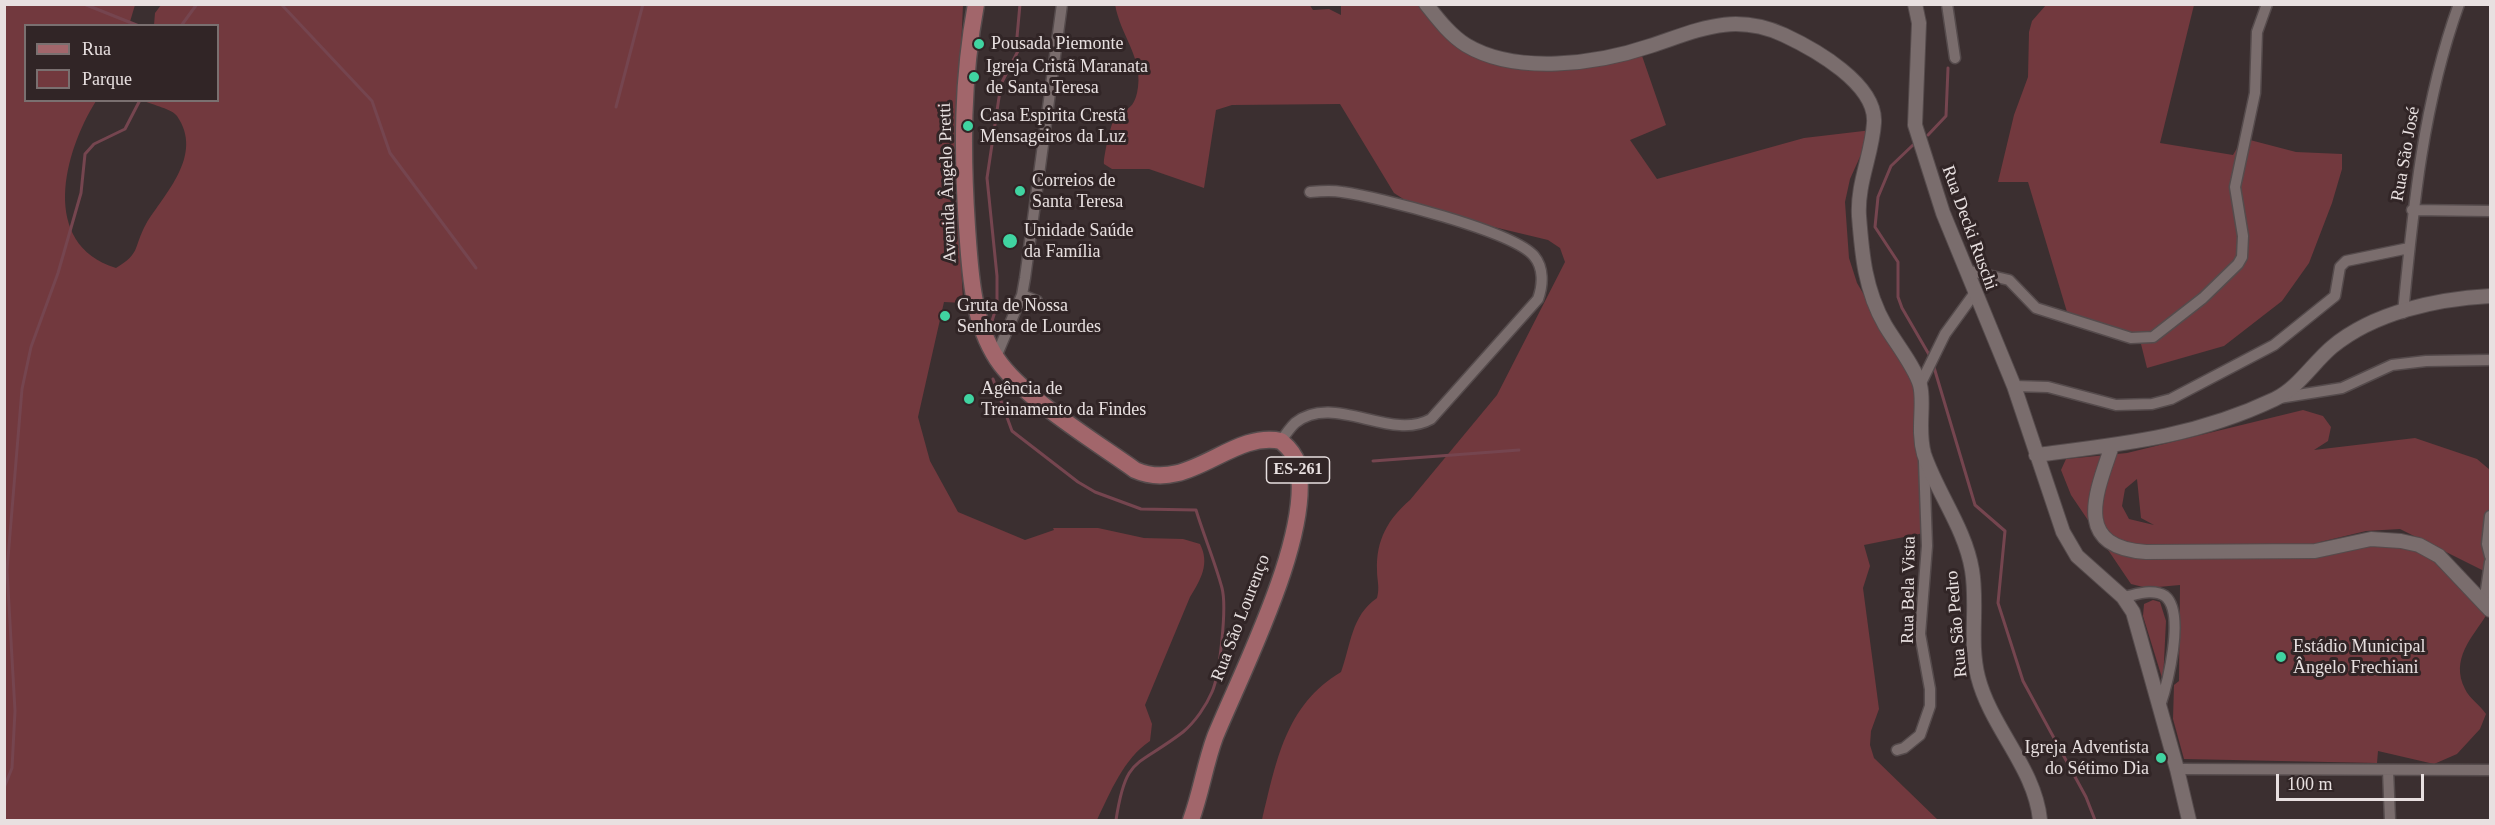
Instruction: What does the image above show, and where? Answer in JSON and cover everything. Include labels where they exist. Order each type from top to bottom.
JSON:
[{"type":"main road","name":"Avenida Ângelo Pretti","points":[[976,4],[964,84],[964,176],[975,299],[985,336],[996,357]]},
{"type":"main road","name":"ES-261","points":[[996,357],[1016,382],[1135,470],[1146,475],[1173,475],[1261,440],[1281,441]]},
{"type":"main road","name":"Rua São Lourenço","points":[[1191,820],[1215,739],[1279,585],[1299,507],[1297,460],[1281,441]]},
{"type":"street","points":[[996,357],[1022,295],[1062,4]]},
{"type":"street","points":[[1426,4],[1442,24],[1467,45],[1504,58],[1539,63],[1571,63],[1606,58],[1733,22],[1746,23],[1779,33],[1805,46],[1844,73],[1859,86],[1874,112],[1874,124],[1860,186],[1859,213],[1867,287],[1883,321],[1920,385]]},
{"type":"street","name":"Rua Decki Ruschi","points":[[1915,4],[1919,23],[1915,125],[1943,213],[1974,294],[2014,386],[2057,518],[2069,544],[2077,556],[2123,597]]},
{"type":"street","points":[[1947,4],[1955,58]]},
{"type":"street","points":[[1966,270],[2009,280],[2036,308],[2131,338],[2153,337],[2204,298],[2231,272],[2242,256],[2243,236],[2235,187],[2255,93],[2257,32],[2267,4]]},
{"type":"street","name":"Rua São José","points":[[2403,313],[2412,210],[2426,131],[2442,56],[2459,4]]},
{"type":"street","points":[[1281,441],[1294,424],[1306,416],[1320,414],[1339,414],[1387,423],[1424,422],[1447,402],[1538,299],[1541,291],[1542,278],[1533,255],[1502,235],[1340,191],[1310,192]]},
{"type":"street","points":[[2412,210],[2490,211]]},
{"type":"street","points":[[2014,386],[2048,387],[2116,405],[2152,404],[2171,399],[2274,345],[2335,296],[2339,286],[2340,267],[2346,261],[2409,248]]},
{"type":"street","points":[[1920,385],[1935,353],[1961,309],[1974,294]]},
{"type":"street","points":[[1022,295],[1037,301]]},
{"type":"street","points":[[2278,398],[2330,348],[2355,329],[2446,301],[2490,296]]},
{"type":"street","points":[[2036,455],[2170,437],[2208,427],[2278,398],[2342,388],[2392,365],[2426,360],[2488,360]]},
{"type":"street","name":"Rua São Pedro","points":[[1920,385],[1920,433],[1924,452],[1958,527],[1972,568],[1978,675],[2003,732],[2034,790],[2040,820]]},
{"type":"street","points":[[2112,446],[2095,496],[2094,522],[2104,537],[2119,547],[2146,552],[2315,551],[2371,538],[2401,541],[2419,545],[2439,556],[2487,607]]},
{"type":"street","name":"Rua Bela Vista","points":[[1897,750],[1904,748],[1920,735],[1930,706],[1930,689],[1920,634],[1927,546],[1924,452]]},
{"type":"street","points":[[2490,516],[2487,540],[2490,553]]},
{"type":"street","points":[[2487,607],[2490,562]]},
{"type":"street","points":[[2160,706],[2172,659],[2173,615],[2170,602],[2158,593],[2148,592],[2123,597],[2136,621],[2189,820]]},
{"type":"street","points":[[2177,769],[2490,770]]},
{"type":"street","points":[[2388,770],[2390,820]]},
{"type":"green space","points":[[1115,4],[1309,4],[1313,10],[1329,9],[1341,15],[1341,5],[1426,5],[1445,32],[1508,62],[1641,53],[1666,125],[1630,140],[1657,179],[1804,138],[1872,130],[1850,179],[1845,202],[1849,258],[1857,283],[1920,389],[1924,533],[1864,545],[1870,566],[1863,588],[1879,709],[1871,731],[1870,745],[1874,758],[1938,820],[1262,820],[1278,757],[1295,718],[1322,685],[1341,672],[1357,622],[1368,605],[1377,598],[1377,559],[1385,531],[1395,515],[1497,395],[1565,262],[1560,248],[1548,240],[1419,209],[1394,193],[1340,104],[1232,105],[1216,110],[1204,188],[1149,169],[1112,169],[1104,164],[1111,127],[1114,119],[1129,108],[1135,100],[1139,81],[1135,58]]},
{"type":"green space","points":[[5,5],[135,5],[129,24],[24,24],[24,102],[95,102],[75,145],[68,170],[65,195],[67,218],[76,239],[92,256],[116,268],[133,254],[146,224],[179,173],[184,159],[186,145],[184,131],[177,116],[167,109],[147,102],[219,102],[219,24],[154,24],[155,13],[161,5],[963,5],[956,154],[963,303],[944,302],[918,417],[930,461],[958,512],[1025,540],[1054,530],[1053,528],[1098,528],[1144,538],[1183,539],[1200,544],[1203,551],[1204,565],[1201,578],[1190,597],[1145,705],[1152,724],[1150,741],[1125,766],[1097,820],[5,820]]},
{"type":"green space","points":[[2046,5],[2194,5],[2160,143],[2233,155],[2240,143],[2250,140],[2296,152],[2342,154],[2342,169],[2332,203],[2309,263],[2282,301],[2224,346],[2147,368],[2138,332],[2124,339],[2070,322],[2028,182],[1998,182],[2014,115],[2028,77],[2029,32],[2032,21]]},
{"type":"green space","points":[[2303,410],[2323,416],[2331,427],[2328,441],[2314,450],[2415,438],[2477,459],[2490,470],[2490,504],[2484,571],[2400,529],[2366,531],[2320,542],[2329,551],[2382,544],[2398,544],[2412,548],[2436,562],[2487,614],[2469,640],[2461,658],[2460,668],[2461,678],[2467,692],[2486,714],[2480,729],[2457,754],[2434,764],[2378,751],[2377,763],[2184,759],[2173,719],[2174,685],[2179,681],[2180,585],[2147,588],[2131,584],[2071,495],[2061,470],[2066,459],[2127,453]],"holes":[[[2137,479],[2141,518],[2154,525],[2129,519],[2122,506],[2125,489]]]},
{"type":"green space","points":[[2153,600],[2160,602],[2166,621],[2163,681],[2143,616],[2144,604]]},
{"type":"waterway","points":[[84,4],[134,24]]},
{"type":"waterway","points":[[182,24],[197,4]]},
{"type":"waterway","points":[[281,4],[372,101],[390,153],[476,268]]},
{"type":"waterway","points":[[616,107],[643,4]]},
{"type":"waterway","points":[[992,321],[997,305],[997,276],[987,178],[1001,84],[1020,47],[1017,37],[1020,4]]},
{"type":"waterway","points":[[1928,135],[1946,116],[1948,68]]},
{"type":"waterway","points":[[4,788],[12,768],[15,711],[7,570],[22,389],[31,347],[58,273],[81,193],[85,154],[94,144],[125,129],[139,102]]},
{"type":"waterway","points":[[1913,145],[1891,166],[1878,197],[1875,227],[1898,262],[1898,297],[1931,358]]},
{"type":"waterway","points":[[1933,364],[1975,505],[2005,531],[1998,603],[2023,681],[2086,797],[2095,820]]},
{"type":"waterway","points":[[993,379],[1012,431],[1078,482],[1095,492],[1141,509],[1196,510],[1222,588],[1224,610],[1218,671],[1207,703],[1183,732],[1136,765],[1129,773],[1124,784],[1116,820]]},
{"type":"waterway","points":[[1373,461],[1519,450]]},
{"type":"place","name":"Pousada Piemonte","points":[[979,44]]},
{"type":"place","name":"Igreja Cristã Maranata de Santa Teresa","points":[[974,77]]},
{"type":"place","name":"Casa Espirita Crestã Mensageiros da Luz","points":[[968,126]]},
{"type":"place","name":"Correios de Santa Teresa","points":[[1020,191]]},
{"type":"place","name":"Unidade Saúde da Família","points":[[1010,241]]},
{"type":"place","name":"Gruta de Nossa Senhora de Lourdes","points":[[945,316]]},
{"type":"place","name":"Agência de Treinamento da Findes","points":[[969,399]]},
{"type":"place","name":"Estádio Municipal Ângelo Frechiani","points":[[2281,657]]},
{"type":"place","name":"Igreja Adventista do Sétimo Dia","points":[[2161,758]]}]
